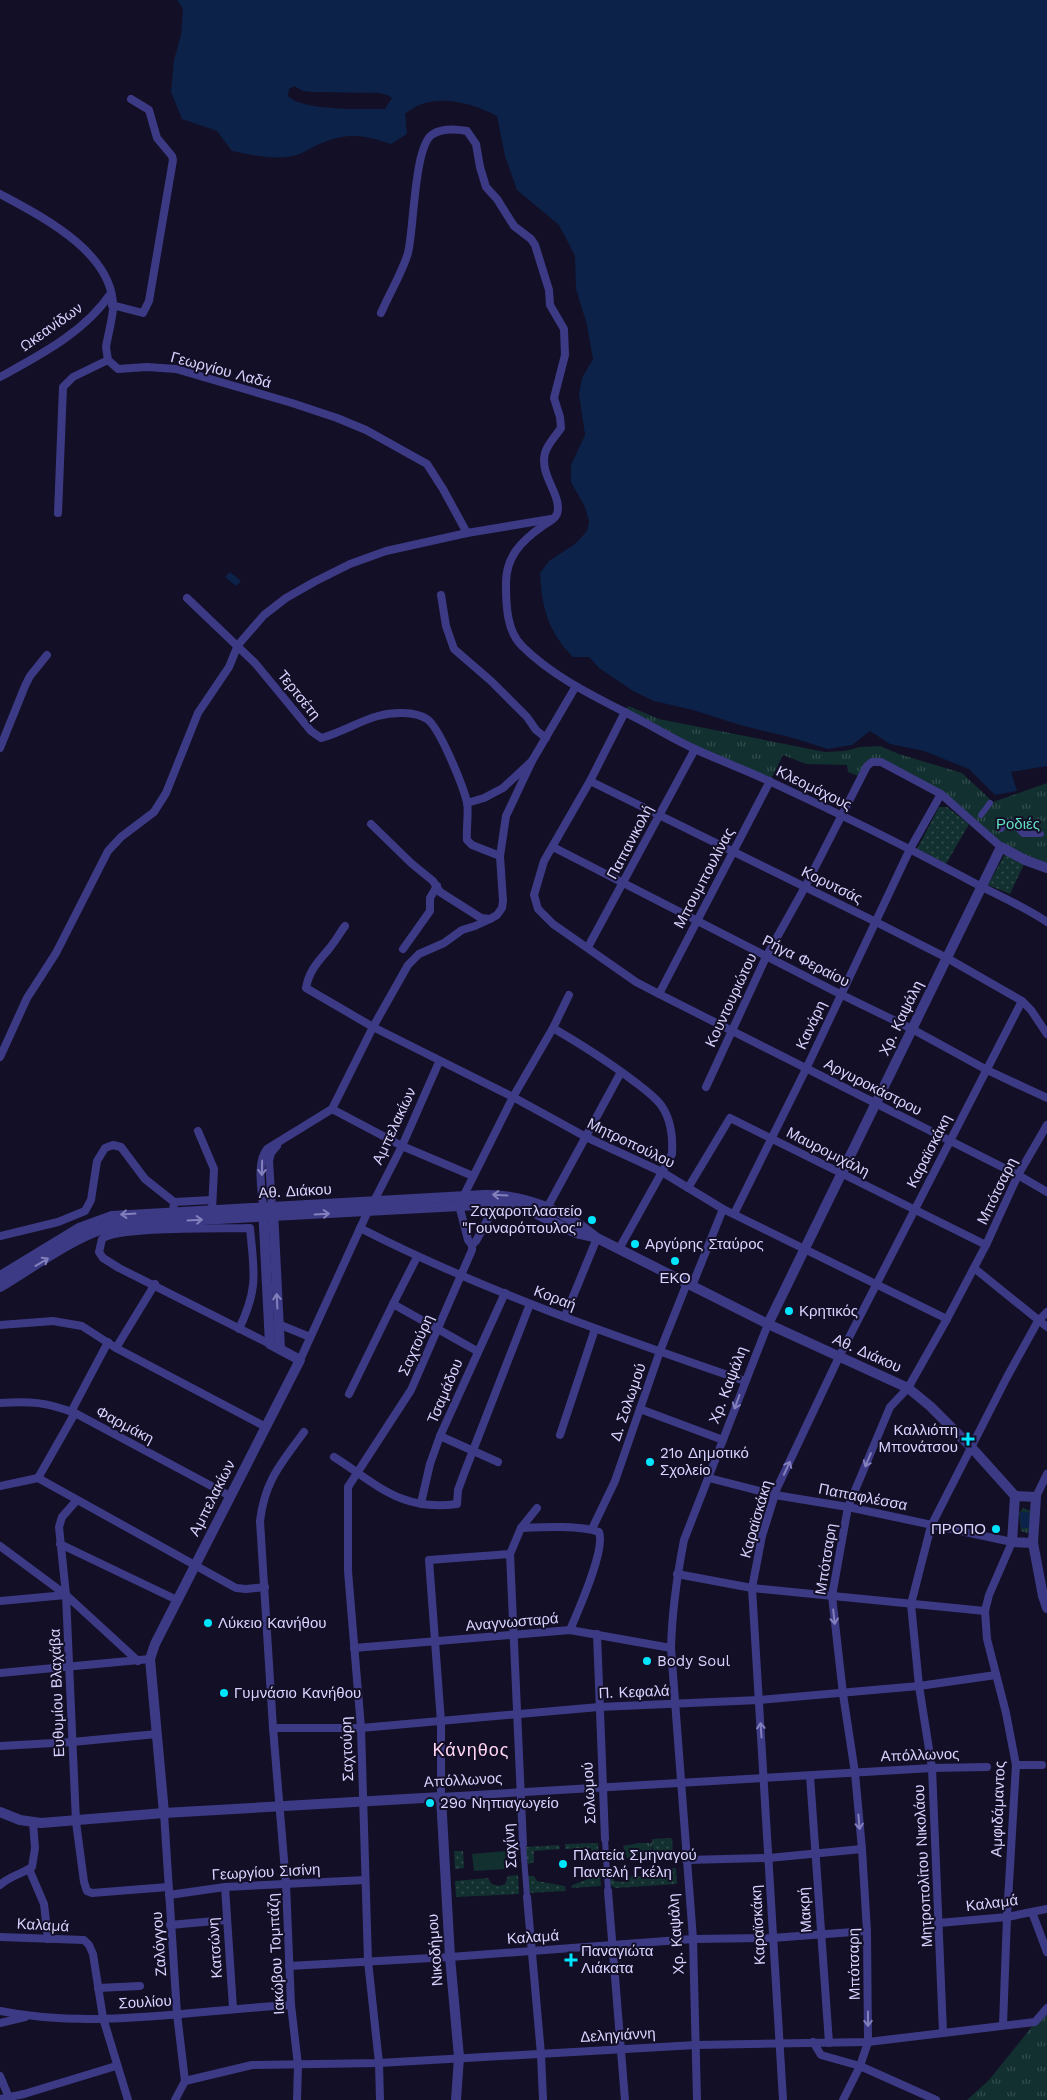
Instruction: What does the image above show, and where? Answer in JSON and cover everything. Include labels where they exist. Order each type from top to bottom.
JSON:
[{"type":"street","points":[[112,305],[144,313],[146,310],[173,160],[172,156],[157,138],[149,110],[131,99]]},
{"type":"street","points":[[0,1057],[27,998],[56,953],[108,850],[121,837],[154,812],[166,793],[198,714],[229,667],[238,645],[264,615],[286,598],[350,564],[386,551],[467,533],[554,519],[558,504],[547,480],[544,459],[550,443],[560,428],[560,417],[554,398],[555,387],[565,355],[564,329],[550,305],[547,283],[535,245],[531,238],[514,226],[497,199],[486,187],[476,144],[467,132],[448,130],[432,134],[426,140],[420,157],[408,253],[381,313]]},
{"type":"street","points":[[0,194],[32,211],[76,241],[105,277],[111,293],[112,305],[106,347],[108,360],[73,377],[63,387],[58,513]]},
{"type":"street","name":"Ωκεανίδων","points":[[0,377],[45,352],[82,324],[101,307],[111,293]]},
{"type":"street","name":"Γεωργίου Λαδά","points":[[108,360],[118,369],[147,366],[176,369],[301,406],[366,430],[427,464],[443,488],[467,533]]},
{"type":"street","name":"Κλεομάχους","points":[[554,519],[526,538],[513,552],[506,572],[508,616],[515,637],[532,654],[576,686],[695,749],[770,781],[910,849],[1047,922]]},
{"type":"street","points":[[441,595],[446,626],[454,649],[491,681],[527,717],[536,730],[546,738]]},
{"type":"street","name":"Τερτσέτη","points":[[187,598],[238,645],[311,731],[321,738],[334,735],[379,716],[417,714],[428,720],[437,731],[461,783],[467,803],[467,840],[472,845],[500,856]]},
{"type":"street","points":[[0,748],[30,676],[48,655]]},
{"type":"street","points":[[270,1344],[268,1212],[271,1153],[284,1139],[332,1109],[373,1027],[408,965],[419,954],[444,943],[462,930],[497,915],[502,908],[500,856],[506,816],[532,761],[576,686]]},
{"type":"street","name":"Αργυροκάστρου","points":[[625,712],[590,780],[544,861],[534,895],[538,909],[553,924],[636,982],[661,991],[806,1069],[876,1102],[949,1142],[1018,1175],[1047,1192]]},
{"type":"street","name":"Παπανικολή","points":[[588,947],[695,749]]},
{"type":"street","points":[[467,803],[484,798],[503,788],[532,761]]},
{"type":"street","name":"Κουντουριώτου","points":[[706,1087],[766,957],[805,887],[867,766],[872,762],[881,762],[941,794]]},
{"type":"street","name":"Κορυτσάς","points":[[590,780],[947,958],[1022,1001],[1031,1010],[1047,1034]]},
{"type":"street","name":"Μπουμπουλίνας","points":[[661,991],[770,781]]},
{"type":"street","points":[[941,794],[1001,847],[1025,860],[1047,868]]},
{"type":"street","name":"Κανάρη","points":[[734,1214],[806,1069],[910,849],[941,794]]},
{"type":"street","points":[[981,815],[990,803]]},
{"type":"street","points":[[992,838],[1006,823],[1012,822],[1023,834],[1041,834]]},
{"type":"street","points":[[371,824],[437,886],[440,892],[481,918],[490,918]]},
{"type":"street","name":"Ρήγα Φεραίου","points":[[553,847],[622,884],[912,1029],[987,1070],[1047,1098]]},
{"type":"street","name":"Χρ. Καψάλη","points":[[697,2100],[693,1939],[671,1648],[677,1574],[684,1540],[768,1324],[1001,847]]},
{"type":"street","points":[[403,949],[430,911],[430,898],[437,886]]},
{"type":"street","name":"Μητροπούλου","points":[[345,926],[330,948],[313,966],[306,988],[373,1027],[439,1062],[513,1097],[586,1137],[662,1172],[723,1209],[947,1319]]},
{"type":"street","points":[[472,1244],[468,1240],[461,1201],[513,1097],[553,1028],[569,995]]},
{"type":"street","name":"Καραϊσκάκη","points":[[783,2100],[752,1588],[762,1536],[775,1495],[839,1356],[1022,1001]]},
{"type":"street","points":[[553,1028],[596,1053],[649,1093],[661,1106],[670,1124],[673,1142],[672,1154],[619,1249]]},
{"type":"street","name":"Αμπελακίων","points":[[374,1202],[402,1146],[439,1062]]},
{"type":"street","points":[[547,1208],[622,1072]]},
{"type":"street","points":[[332,1109],[402,1146],[473,1176]]},
{"type":"street","name":"Μαυρομιχάλη","points":[[688,1188],[730,1118],[914,1211],[986,1245]]},
{"type":"street","name":"Μπότσαρη","points":[[843,2100],[860,2066],[868,2042],[868,1931],[862,1849],[855,1773],[843,1694],[832,1596],[848,1507],[890,1407],[908,1388],[947,1319],[986,1245],[1018,1175],[1047,1125]]},
{"type":"street","points":[[198,1131],[214,1169],[212,1205]]},
{"type":"street","points":[[0,1236],[58,1222],[85,1211],[91,1200],[97,1161],[105,1148],[113,1145],[122,1147],[135,1167],[174,1207]]},
{"type":"street","name":"Αθ. Διάκου","points":[[0,1276],[79,1228],[96,1221],[118,1215],[174,1207],[212,1205],[268,1212],[368,1211],[461,1201],[496,1194],[529,1200],[581,1224],[597,1238]]},
{"type":"street","name":"Αθ. Διάκου","points":[[0,1287],[84,1236],[113,1225],[374,1202],[461,1201],[526,1208],[576,1233],[597,1238],[768,1324],[908,1388],[930,1406],[972,1448],[1015,1496]]},
{"type":"street","name":"Σαχτούρη","points":[[380,2100],[379,2062],[368,1960],[361,1728],[348,1571],[348,1487],[411,1390],[472,1250],[472,1244],[476,1241],[496,1204]]},
{"type":"street","points":[[690,1284],[723,1209]]},
{"type":"street","name":"Αμπελακίων","points":[[164,1813],[150,1659],[155,1644],[300,1360],[336,1286],[368,1211]]},
{"type":"street","points":[[268,1212],[280,1349]]},
{"type":"street","points":[[239,1329],[250,1306],[255,1281],[250,1228],[133,1231],[110,1234],[102,1239],[99,1248],[102,1258],[155,1284],[239,1329],[300,1360]]},
{"type":"street","name":"Κοραή","points":[[360,1228],[417,1257],[530,1304],[595,1329],[745,1381]]},
{"type":"street","points":[[565,1316],[597,1238]]},
{"type":"street","points":[[350,1394],[417,1257]]},
{"type":"street","points":[[974,1268],[1047,1328]]},
{"type":"street","points":[[116,1348],[155,1284]]},
{"type":"street","name":"Δ. Σολωμού","points":[[570,1630],[588,1585],[601,1542],[596,1531],[660,1352],[690,1284]]},
{"type":"street","name":"Τσαμάδου","points":[[421,1503],[430,1464],[440,1436],[504,1293]]},
{"type":"street","points":[[393,1304],[477,1351]]},
{"type":"street","points":[[334,1457],[392,1496],[421,1503],[457,1504],[458,1490],[530,1304]]},
{"type":"street","name":"Μητροπολίτου Νικολάου","points":[[943,2032],[940,1923],[932,1768],[919,1686],[911,1604],[931,1526],[1007,1376],[1038,1321],[1047,1312]]},
{"type":"street","points":[[0,1325],[53,1321],[82,1326],[116,1348],[266,1427]]},
{"type":"street","points":[[278,1324],[310,1338]]},
{"type":"street","points":[[560,1435],[595,1329]]},
{"type":"street","points":[[38,1478],[108,1342]]},
{"type":"street","name":"Φαρμάκη","points":[[0,1403],[31,1401],[49,1404],[73,1413],[230,1496]]},
{"type":"street","points":[[640,1409],[723,1440]]},
{"type":"street","name":"Ιακώβου Τομπάζη","points":[[297,2100],[298,2065],[291,2005],[286,1884],[273,1728],[260,1521],[269,1481],[304,1432]]},
{"type":"street","points":[[440,1436],[498,1462]]},
{"type":"street","points":[[1047,1474],[1036,1498],[1033,1543],[1047,1608]]},
{"type":"street","points":[[0,1486],[38,1478],[236,1588],[246,1590],[265,1587]]},
{"type":"street","name":"Παπαφλέσσα","points":[[709,1478],[775,1495],[848,1507],[1012,1542]]},
{"type":"street","points":[[1033,1543],[1012,1542],[1015,1496],[1036,1498]]},
{"type":"street","name":"Ευθυμίου Βλαχάβα","points":[[77,1500],[62,1517],[59,1527],[66,1595],[76,1822],[84,1882],[87,1891]]},
{"type":"street","name":"Σαχίνη","points":[[537,1508],[521,1528],[510,1554],[523,1844],[531,1950],[542,2054],[543,2100]]},
{"type":"street","points":[[521,1528],[596,1531]]},
{"type":"street","name":"Αμφιδάμαντος","points":[[1003,2025],[1016,1765],[1006,1713],[987,1639],[984,1611],[1012,1542]]},
{"type":"street","points":[[60,1544],[177,1600]]},
{"type":"street","points":[[0,1546],[66,1595],[138,1661]]},
{"type":"street","points":[[441,1797],[441,1722],[434,1642],[430,1560],[510,1554]]},
{"type":"street","points":[[677,1574],[752,1588],[984,1611]]},
{"type":"street","points":[[0,1601],[66,1595]]},
{"type":"street","name":"Αναγνωσταρά","points":[[354,1648],[570,1630],[671,1648]]},
{"type":"street","name":"Σολωμού","points":[[597,1634],[602,1788],[608,1891],[614,1946],[625,2100]]},
{"type":"street","points":[[0,1673],[150,1659]]},
{"type":"street","name":"Π. Κεφαλά","points":[[273,1728],[361,1728],[599,1707],[759,1700],[843,1694],[996,1675]]},
{"type":"street","points":[[0,1746],[158,1734]]},
{"type":"street","points":[[1016,1765],[1042,1765]]},
{"type":"street","name":"Απόλλωνος","points":[[0,1812],[20,1820],[33,1822],[76,1822],[164,1813],[363,1801],[932,1768],[987,1768]]},
{"type":"street","name":"Μακρή","points":[[810,1776],[829,2043]]},
{"type":"street","name":"Νικοδήμου","points":[[441,1797],[450,1957],[459,2057],[456,2100]]},
{"type":"street","name":"Ζαλόγγου","points":[[164,1813],[170,1925],[177,2014],[185,2081]]},
{"type":"street","points":[[0,1885],[8,1878],[32,1867],[34,1861],[33,1822]]},
{"type":"street","points":[[686,1860],[769,1858],[862,1849]]},
{"type":"street","points":[[30,1869],[44,1904],[48,1939]]},
{"type":"street","name":"Γεωργίου Σισίνη","points":[[87,1891],[92,1893],[169,1891],[366,1880]]},
{"type":"street","name":"Κατσώνη","points":[[225,1887],[233,2008]]},
{"type":"street","name":"Καλαμά","points":[[940,1923],[1007,1917],[1047,1909]]},
{"type":"street","points":[[1032,1912],[1047,1952]]},
{"type":"street","points":[[170,1925],[226,1920]]},
{"type":"street","name":"Καλαμά","points":[[289,1966],[368,1960],[450,1957],[693,1939],[772,1938],[868,1931]]},
{"type":"street","name":"Καλαμά","points":[[0,1936],[84,1940],[89,1945],[93,1954],[98,1988]]},
{"type":"street","points":[[128,2100],[116,2066],[98,1988],[140,1986]]},
{"type":"street","name":"Σουλίου","points":[[0,2011],[27,2017],[104,2018],[291,2005]]},
{"type":"street","name":"Δεληγιάννη","points":[[185,2081],[252,2065],[379,2062],[696,2045],[779,2042],[868,2042],[1035,2022],[1047,2008]]},
{"type":"street","points":[[0,2023],[27,2017]]},
{"type":"street","points":[[813,2042],[821,2054],[860,2066],[936,2100]]},
{"type":"street","points":[[0,2099],[10,2098],[116,2066]]},
{"type":"street","points":[[0,2076],[10,2098]]},
{"type":"street","points":[[175,2100],[185,2081]]},
{"type":"green space","name":"Ροδιές","points":[[628,706],[659,719],[825,752],[880,746],[899,754],[962,773],[993,802],[1047,783],[1047,868],[1001,847],[945,796],[898,769],[872,762],[861,777],[848,772],[847,765],[806,764],[783,755],[770,781],[625,712]]},
{"type":"green space","points":[[939,807],[947,807],[969,824],[946,864],[917,849]]},
{"type":"green space","points":[[1005,854],[1024,864],[1010,894],[988,885]]},
{"type":"green space","points":[[1023,1508],[1031,1511],[1030,1531],[1027,1533],[1021,1531],[1019,1513]]},
{"type":"green space","points":[[672,1838],[673,1855],[653,1853],[652,1839]]},
{"type":"green space","points":[[598,1843],[599,1860],[592,1859],[591,1848],[565,1849],[565,1844]]},
{"type":"green space","points":[[652,1843],[651,1856],[640,1854],[627,1858],[623,1846]]},
{"type":"green space","points":[[559,1845],[560,1849],[534,1851],[534,1862],[528,1864],[524,1847]]},
{"type":"green space","points":[[454,1851],[463,1851],[464,1868],[455,1869]]},
{"type":"green space","points":[[505,1851],[507,1869],[474,1871],[472,1854]]},
{"type":"green space","points":[[654,1868],[658,1870],[662,1868],[676,1868],[677,1884],[615,1888],[610,1885],[608,1872],[612,1871],[614,1881],[624,1882],[632,1876],[647,1876]]},
{"type":"green space","points":[[593,1874],[600,1874],[601,1886],[571,1888],[572,1885],[591,1878]]},
{"type":"green space","points":[[518,1875],[519,1894],[456,1897],[455,1881],[488,1878],[492,1884],[499,1886],[505,1884],[508,1876]]},
{"type":"green space","points":[[526,1876],[534,1876],[537,1881],[565,1886],[566,1891],[527,1893]]},
{"type":"green space","points":[[1047,2008],[1047,2100],[967,2100],[989,2080]]},
{"type":"water","points":[[177,0],[1047,0],[1047,766],[1011,772],[1017,791],[995,795],[969,769],[924,751],[890,744],[870,731],[852,745],[828,749],[693,710],[654,701],[633,691],[599,668],[589,657],[573,657],[558,638],[548,619],[542,598],[540,573],[549,561],[575,544],[587,531],[589,521],[585,507],[571,482],[571,465],[585,435],[579,394],[582,378],[593,359],[587,325],[576,289],[575,256],[559,225],[517,190],[505,156],[497,116],[463,103],[438,101],[415,107],[405,114],[407,134],[391,144],[364,137],[347,136],[330,140],[296,155],[284,157],[262,156],[232,151],[217,131],[182,119],[171,92],[174,60],[181,35],[183,9]],"holes":[[[294,86],[303,91],[379,93],[392,98],[385,109],[349,109],[319,107],[295,101],[288,96],[289,89]]]},
{"type":"water","points":[[230,572],[241,581],[236,586],[225,577]]},
{"type":"water","points":[[1020,1512],[1029,1512],[1030,1528],[1021,1528]]},
{"type":"place","name":"Ζαχαροπλαστείο \"Γουναρόπουλος\"","points":[[592,1220]]},
{"type":"place","name":"Αργύρης Σταύρος","points":[[635,1244]]},
{"type":"place","name":"ΕΚΟ","points":[[675,1261]]},
{"type":"place","name":"Κρητικός","points":[[789,1311]]},
{"type":"place","name":"Καλλιόπη Μπονάτσου","points":[[968,1439]]},
{"type":"place","name":"21ο Δημοτικό Σχολείο","points":[[650,1462]]},
{"type":"place","name":"ΠΡΟΠΟ","points":[[996,1529]]},
{"type":"place","name":"Λύκειο Κανήθου","points":[[208,1623]]},
{"type":"place","name":"Body Soul","points":[[647,1661]]},
{"type":"place","name":"Γυμνάσιο Κανήθου","points":[[224,1693]]},
{"type":"place","name":"29ο Νηπιαγωγείο","points":[[430,1803]]},
{"type":"place","name":"Πλατεία Σμηναγού Παντελή Γκέλη","points":[[563,1864]]},
{"type":"place","name":"Παναγιώτα Λιάκατα","points":[[571,1960]]},
{"type":"district","name":"Κάνηθος","points":[[471,1750]]}]
